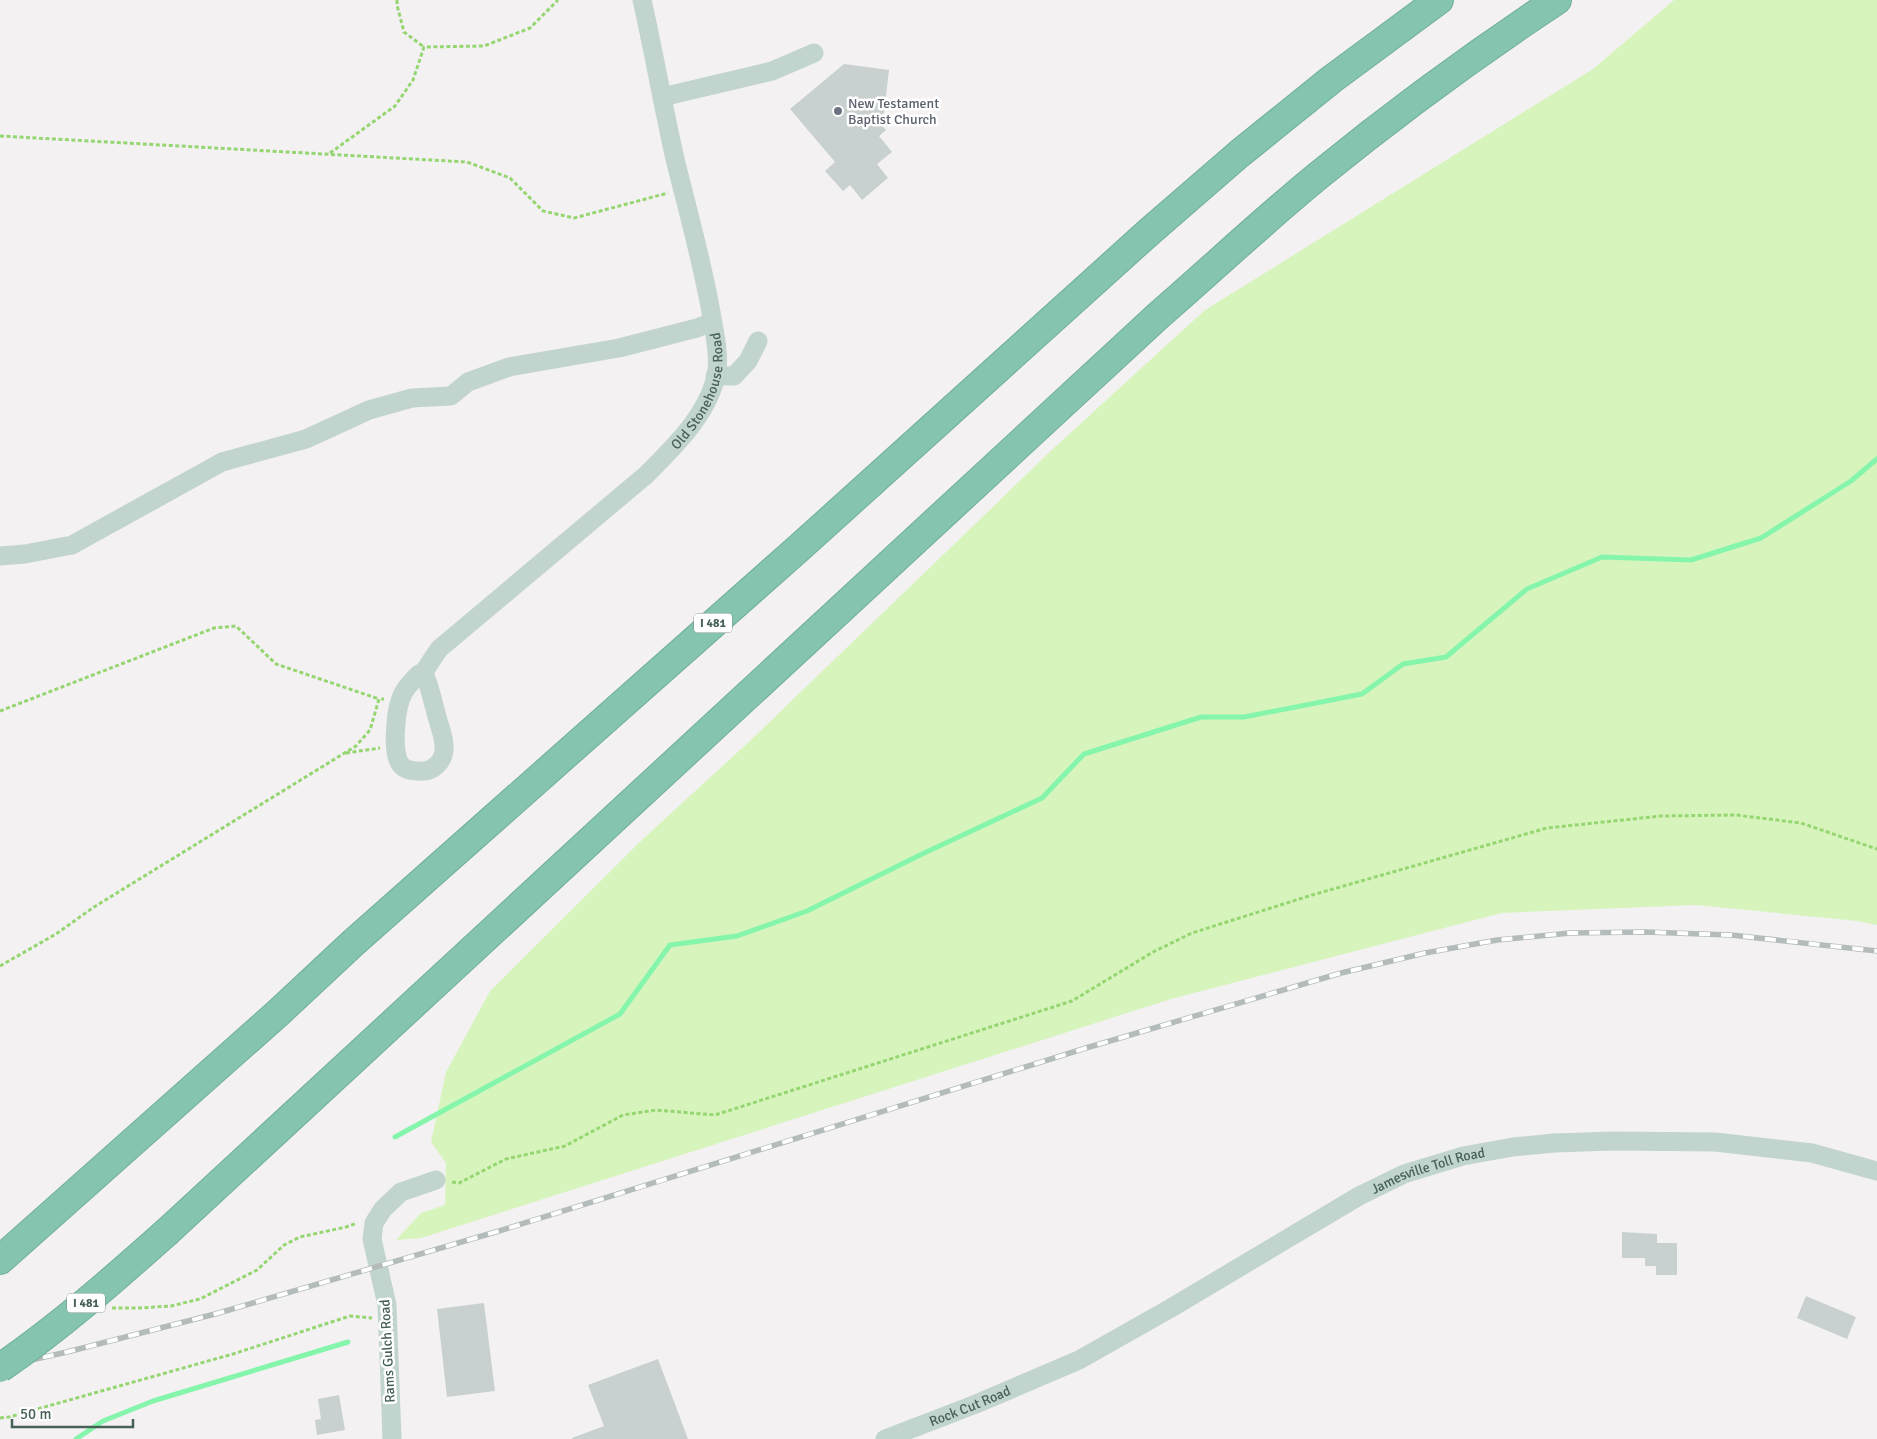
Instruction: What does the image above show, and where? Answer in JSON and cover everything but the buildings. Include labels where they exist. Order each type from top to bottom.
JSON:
[{"type":"highway","name":"I 481","points":[[0,1260],[271,1019],[353,943],[800,547],[1149,232],[1239,154],[1332,79],[1438,0]]},
{"type":"highway","name":"I 481","points":[[0,1368],[40,1341],[168,1232],[1159,315],[1332,164],[1415,99],[1498,39],[1557,0]]},
{"type":"street","name":"Old Stonehouse Road","points":[[395,750],[400,699],[415,678],[423,673],[439,649],[652,469],[676,444],[700,414],[716,376],[716,344],[706,283],[662,97],[642,0]]},
{"type":"street","points":[[662,97],[772,71],[814,53]]},
{"type":"street","points":[[0,556],[25,554],[72,545],[222,462],[306,439],[369,410],[412,398],[451,396],[468,382],[509,367],[619,348],[712,322]]},
{"type":"street","points":[[716,376],[734,376],[748,362],[758,341]]},
{"type":"street","points":[[395,750],[401,765],[409,770],[423,772],[435,768],[439,764],[445,747],[426,676],[423,673]]},
{"type":"street","name":"Jamesville Toll Road","points":[[1026,1383],[1079,1360],[1171,1308],[1359,1196],[1404,1174],[1463,1156],[1512,1147],[1554,1143],[1614,1141],[1715,1142],[1812,1154],[1877,1171]]},
{"type":"street","name":"Rams Gulch Road","points":[[392,1439],[387,1305],[372,1239],[374,1223],[382,1209],[401,1192],[436,1180]]},
{"type":"street","name":"Rock Cut Road","points":[[885,1439],[1026,1383]]},
{"type":"path","points":[[397,0],[404,32],[424,48],[484,46],[530,28],[558,0]]},
{"type":"path","points":[[329,153],[396,106],[413,80],[424,48]]},
{"type":"path","points":[[0,136],[467,162],[510,178],[544,211],[574,218],[635,203],[683,188]]},
{"type":"path","points":[[0,711],[214,628],[236,626],[276,664],[379,699],[400,699]]},
{"type":"path","points":[[0,966],[56,934],[94,907],[356,746],[370,730],[379,699]]},
{"type":"path","points":[[345,753],[379,748],[395,750]]},
{"type":"path","points":[[436,1180],[460,1183],[506,1158],[564,1146],[623,1115],[656,1110],[715,1115],[1072,1001],[1153,952],[1192,932],[1312,895],[1547,828],[1660,816],[1736,815],[1801,823],[1877,849]]},
{"type":"path","points":[[110,1308],[171,1306],[200,1299],[257,1270],[284,1245],[300,1237],[346,1228],[365,1220],[382,1209]]},
{"type":"path","points":[[0,1418],[113,1389],[214,1360],[350,1316],[388,1320]]},
{"type":"green space","points":[[1674,0],[1877,0],[1877,925],[1857,921],[1696,905],[1502,913],[1171,999],[421,1238],[396,1240],[421,1213],[445,1205],[446,1163],[431,1142],[446,1072],[490,991],[644,838],[753,738],[1056,446],[1205,310],[1593,69]]},
{"type":"waterway","points":[[395,1137],[620,1014],[670,945],[737,936],[807,911],[1042,798],[1084,754],[1201,717],[1244,717],[1362,694],[1403,664],[1446,657],[1527,589],[1602,557],[1691,560],[1761,538],[1851,481],[1877,459]]},
{"type":"waterway","points":[[76,1439],[103,1421],[153,1401],[348,1342]]},
{"type":"railway","points":[[0,1367],[215,1314],[499,1231],[1086,1048],[1341,973],[1425,953],[1497,940],[1570,933],[1645,932],[1731,935],[1877,951]]},
{"type":"place","name":"New Testament Baptist Church","points":[[838,111]]}]
